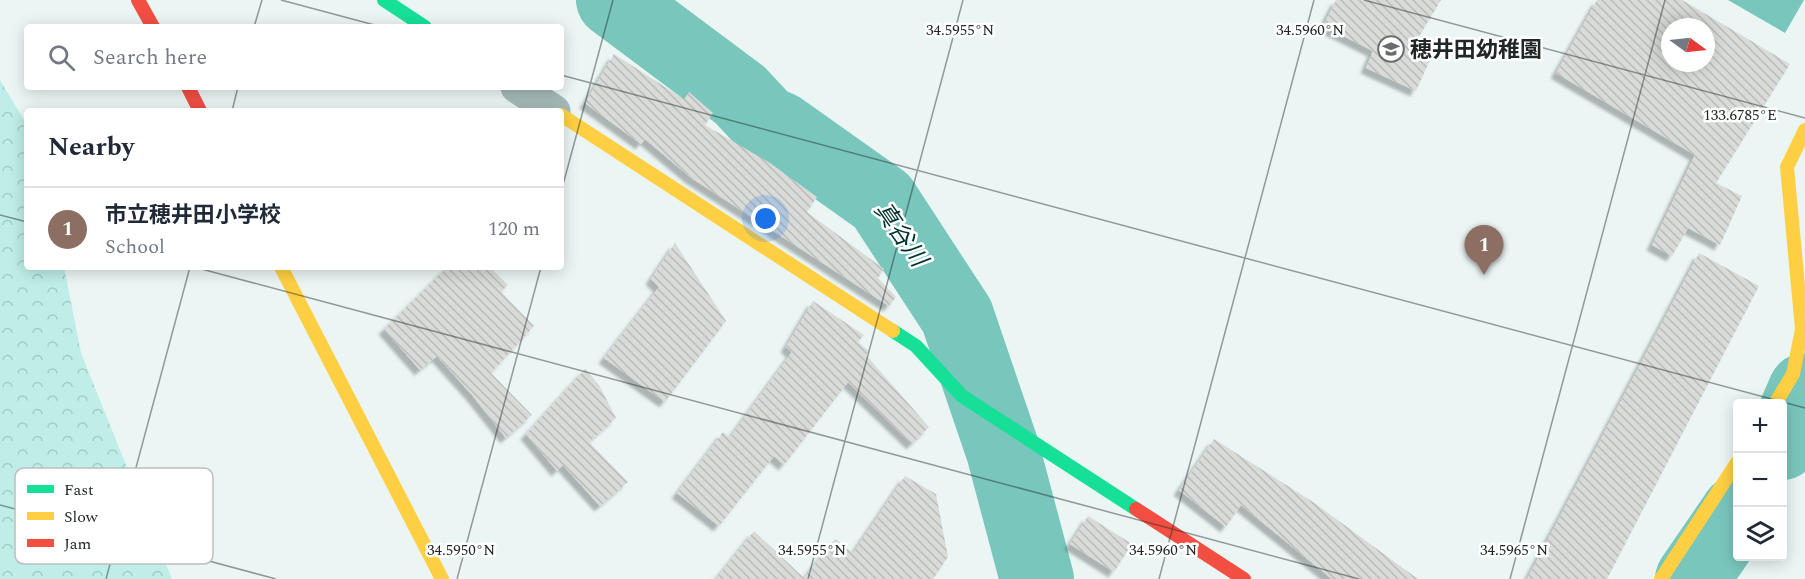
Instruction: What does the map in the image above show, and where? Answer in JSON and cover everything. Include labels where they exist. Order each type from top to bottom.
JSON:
[{"type":"street","points":[[138,0],[151,24]]},
{"type":"street","points":[[384,0],[420,24]]},
{"type":"street","points":[[190,90],[198,108]]},
{"type":"street","points":[[522,90],[549,108]]},
{"type":"street","points":[[564,118],[916,346],[962,396],[1244,579]]},
{"type":"street","points":[[1778,399],[1793,374],[1802,329],[1787,167],[1805,130]]},
{"type":"street","points":[[283,270],[442,579]]},
{"type":"street","points":[[1661,579],[1733,467]]},
{"type":"green space","points":[[0,80],[24,120],[24,270],[65,270],[81,353],[127,468],[15,468],[15,564],[166,564],[172,579],[0,579]]},
{"type":"shaded area","points":[[1728,0],[1804,0],[1785,33]]},
{"type":"building","points":[[1336,0],[1441,0],[1412,48],[1430,60],[1416,91],[1366,68],[1373,51],[1323,26]]},
{"type":"building","points":[[1597,0],[1682,0],[1712,18],[1661,18],[1661,72],[1715,72],[1715,20],[1790,64],[1716,183],[1742,196],[1720,245],[1688,228],[1672,256],[1652,245],[1695,155],[1556,73]]},
{"type":"building","points":[[614,54],[684,99],[689,92],[713,113],[705,125],[770,163],[817,197],[807,212],[884,269],[878,278],[896,297],[889,306],[690,177],[645,139],[641,144],[585,103]]},
{"type":"building","points":[[675,243],[726,321],[665,402],[604,358],[659,287],[651,279]]},
{"type":"building","points":[[1699,253],[1759,286],[1607,579],[1527,579]]},
{"type":"building","points":[[444,270],[493,270],[508,285],[501,292],[534,326],[491,373],[532,415],[506,438],[437,356],[420,370],[384,329]]},
{"type":"building","points":[[813,301],[864,335],[858,342],[869,351],[866,355],[929,427],[912,444],[848,382],[784,465],[774,456],[719,526],[677,493],[723,432],[730,437],[792,352],[786,347]]},
{"type":"building","points":[[585,369],[599,385],[616,418],[589,442],[628,482],[600,506],[563,465],[557,471],[526,434]]},
{"type":"building","points":[[1214,439],[1313,502],[1418,579],[1332,579],[1241,505],[1226,527],[1179,490]]},
{"type":"building","points":[[905,476],[936,494],[948,557],[933,579],[716,579],[754,531],[804,578],[835,539],[853,553]]},
{"type":"building","points":[[1088,516],[1132,544],[1114,572],[1070,544]]},
{"type":"waterway","name":"真谷川","points":[[613,0],[740,95],[768,125],[779,128],[882,201],[957,316],[1003,451],[1037,579]]},
{"type":"waterway","points":[[1787,431],[1805,390]]},
{"type":"waterway","points":[[1692,579],[1733,519]]},
{"type":"traffic: fast","points":[[384,0],[420,24]]},
{"type":"traffic: fast","points":[[893,331],[916,346],[962,396],[1136,509]]},
{"type":"traffic: slow","points":[[564,117],[893,331]]},
{"type":"traffic: slow","points":[[1778,399],[1793,374],[1802,329],[1787,167],[1805,130]]},
{"type":"traffic: slow","points":[[283,270],[442,579]]},
{"type":"traffic: slow","points":[[1661,579],[1733,469]]},
{"type":"traffic: jam","points":[[138,0],[151,24]]},
{"type":"traffic: jam","points":[[190,90],[198,108]]},
{"type":"traffic: jam","points":[[1136,509],[1244,579]]},
{"type":"place","name":"穂井田幼稚園","points":[[1391,49]]},
{"type":"place","name":"市立穂井田小学校","points":[[1484,275]]}]
